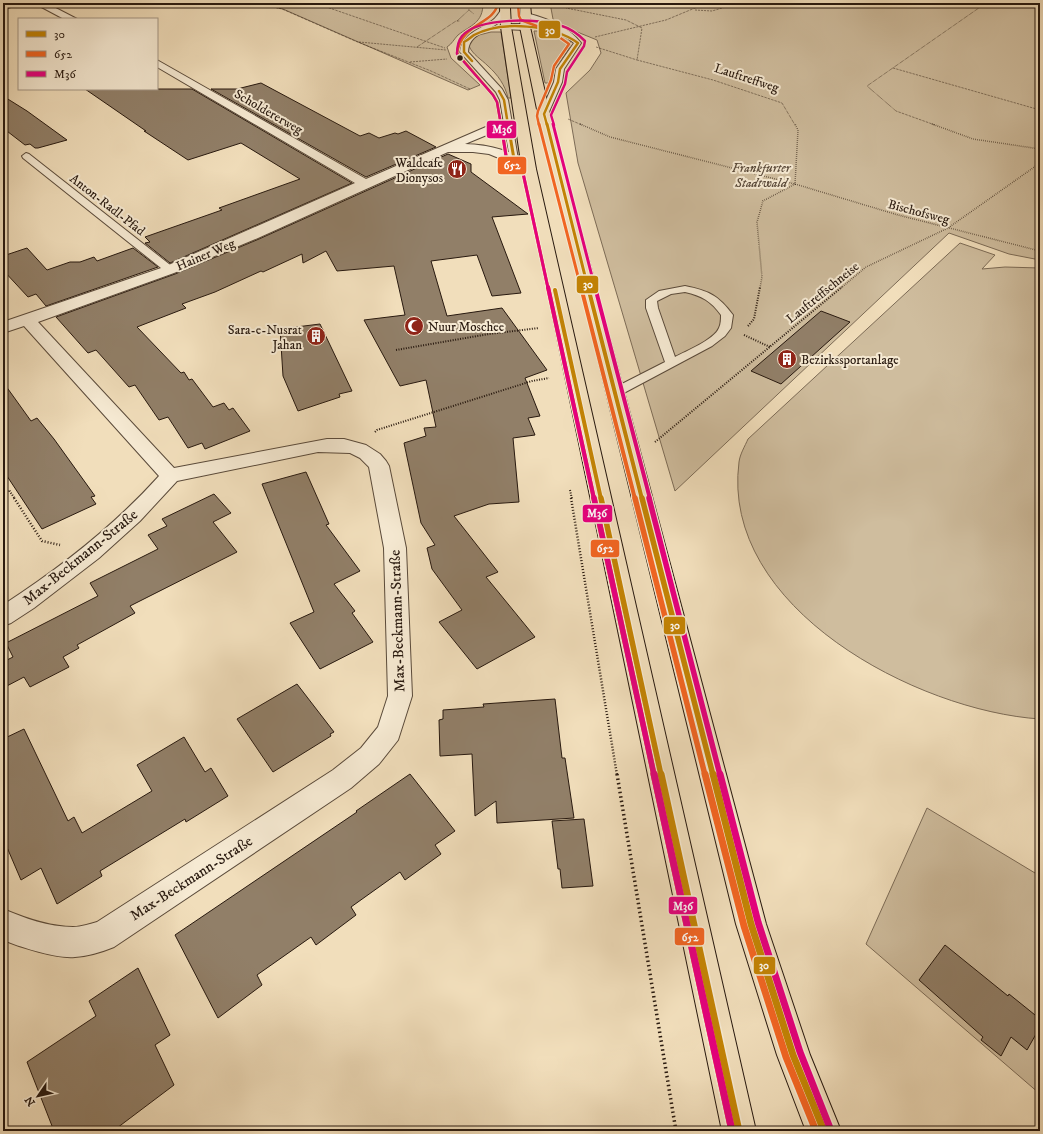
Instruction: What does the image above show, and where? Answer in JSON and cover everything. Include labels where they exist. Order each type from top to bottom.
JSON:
[{"type":"main road","points":[[525,3],[525,27],[545,110],[751,924],[807,1095],[824,1131]]},
{"type":"main road","points":[[505,6],[506,28],[529,169],[739,1131]]},
{"type":"street","points":[[3,6],[16,3]]},
{"type":"street","points":[[40,3],[70,18]]},
{"type":"street","points":[[506,28],[525,27]]},
{"type":"street","name":"Scholdererweg","points":[[158,64],[366,184]]},
{"type":"street","name":"Hainer Weg","points":[[3,328],[170,270],[444,148],[502,124]]},
{"type":"street","name":"Hainer Weg","points":[[424,158],[452,149],[470,148],[501,153],[514,159],[529,169]]},
{"type":"street","points":[[27,320],[170,476]]},
{"type":"street","name":"Max-Beckmann-Straße","points":[[3,617],[43,590],[90,553],[123,525],[153,496],[170,476],[318,446],[346,445],[360,448],[375,459],[379,466],[395,548],[400,696],[389,732],[370,756],[342,779],[103,936],[74,942],[57,941],[10,928],[3,924]]},
{"type":"lane","points":[[505,6],[497,20],[466,40],[463,47],[468,58],[499,91],[504,100],[514,159]]},
{"type":"lane","points":[[526,15],[569,33],[578,43],[577,47],[560,69],[558,82],[545,110]]},
{"type":"lane","points":[[525,27],[551,30],[575,39]]},
{"type":"lane","points":[[470,38],[486,32],[506,28]]},
{"type":"lane","name":"Anton-Radl-Pfad","points":[[28,157],[170,270]]},
{"type":"lane","points":[[616,392],[671,363],[716,339],[725,328],[727,316],[716,300],[704,293],[685,289],[673,290],[658,295],[651,300],[652,308],[671,363]]},
{"type":"path","points":[[254,3],[282,9],[355,42],[432,71],[476,91]]},
{"type":"path","points":[[315,3],[451,51],[355,42]]},
{"type":"path","points":[[564,3],[566,8],[626,20],[642,28]]},
{"type":"path","points":[[589,38],[662,23],[707,3]]},
{"type":"path","points":[[694,10],[712,11],[739,3]]},
{"type":"path","points":[[986,3],[868,86],[896,111],[973,139],[1040,149]]},
{"type":"path","points":[[416,48],[456,21],[469,10]]},
{"type":"path","points":[[456,21],[462,20]]},
{"type":"path","points":[[637,60],[642,28]]},
{"type":"path","name":"Lauftreffweg","points":[[575,39],[637,60],[713,80],[782,103],[798,130],[795,184]]},
{"type":"path","points":[[408,62],[468,58]]},
{"type":"path","points":[[893,68],[1040,110]]},
{"type":"path","name":"Bischofsweg","points":[[545,110],[610,137],[795,184],[948,228],[1040,251]]},
{"type":"path","name":"Lauftreffschneise","points":[[633,460],[866,267],[948,228],[1040,163]]},
{"type":"path","points":[[716,339],[728,346],[754,319],[762,276],[757,222],[763,201],[795,184]]},
{"type":"path","points":[[396,350],[489,334],[542,328],[540,321]]},
{"type":"path","points":[[740,333],[770,347]]},
{"type":"path","points":[[360,448],[377,430],[532,381],[552,378],[550,371]]},
{"type":"path","points":[[570,488],[676,1131]]},
{"type":"path","points":[[3,493],[9,490],[42,541],[90,553]]},
{"type":"green space","points":[[256,3],[483,3],[479,19],[472,26],[458,35],[447,47],[451,58],[480,85],[468,90],[283,9]]},
{"type":"green space","name":"Frankfurter Stadtwald","points":[[550,3],[1040,3],[1040,260],[1009,254],[949,233],[675,491],[578,163],[566,93],[590,70],[601,53],[597,40],[560,25],[553,19]]},
{"type":"green space","points":[[534,31],[559,34],[571,42],[570,47],[553,70],[549,83],[545,83]]},
{"type":"green space","points":[[491,32],[501,32],[511,98],[508,98],[503,85],[492,69],[475,54],[469,46],[471,39]]},
{"type":"green space","points":[[960,243],[995,255],[982,269],[1005,267],[1040,268],[1040,719],[991,712],[938,696],[886,673],[836,642],[793,605],[761,563],[741,515],[739,462],[741,453],[748,439]]},
{"type":"green space","points":[[927,808],[1040,876],[1040,1094],[866,944]]},
{"type":"building","points":[[261,83],[360,136],[369,133],[379,138],[406,131],[436,147],[366,177],[211,89],[237,89]]},
{"type":"building","points":[[192,89],[352,183],[170,263],[145,243],[150,242],[145,237],[222,210],[219,208],[300,179],[241,143],[188,160],[144,131],[146,131],[86,90]]},
{"type":"building","points":[[3,96],[27,111],[67,140],[38,148],[35,148],[30,144],[25,145],[3,128]]},
{"type":"building","points":[[448,154],[471,164],[471,172],[528,214],[492,217],[521,293],[492,296],[477,255],[431,261],[447,316],[502,308],[547,370],[525,378],[540,416],[528,418],[535,435],[513,438],[519,502],[489,504],[454,516],[498,572],[486,577],[535,637],[477,669],[439,622],[462,610],[432,569],[427,548],[435,545],[421,523],[404,443],[426,436],[424,428],[436,427],[426,380],[400,386],[364,320],[405,315],[394,266],[337,271],[326,251],[303,263],[302,254],[215,292],[182,304],[186,308],[137,327],[181,373],[184,372],[189,380],[192,379],[213,407],[224,403],[229,410],[233,408],[250,431],[205,449],[202,443],[188,448],[168,417],[159,420],[135,385],[129,387],[96,350],[88,353],[56,317],[175,274],[259,239]]},
{"type":"building","points":[[27,248],[47,270],[70,262],[80,262],[94,257],[97,261],[133,248],[158,267],[46,306],[36,294],[28,297],[3,270],[3,256]]},
{"type":"building","name":"Bezirkssportanlage","points":[[821,311],[850,322],[781,384],[751,371]]},
{"type":"building","points":[[320,324],[352,391],[339,394],[340,397],[298,411],[283,376],[280,329]]},
{"type":"building","points":[[3,382],[31,421],[37,418],[54,439],[95,496],[91,497],[96,504],[42,529],[3,470]]},
{"type":"building","points":[[306,472],[329,524],[326,525],[360,571],[334,584],[355,611],[352,613],[373,642],[320,669],[290,623],[314,612],[262,484]]},
{"type":"building","points":[[214,494],[231,513],[213,522],[237,552],[130,606],[135,613],[77,645],[79,648],[63,657],[69,667],[30,687],[24,677],[3,688],[3,662],[13,657],[6,643],[98,596],[90,583],[158,549],[148,535],[167,526],[162,519]]},
{"type":"building","points":[[297,684],[334,732],[330,734],[331,736],[273,772],[237,719]]},
{"type":"building","points":[[555,699],[562,758],[565,758],[574,818],[497,823],[496,801],[475,816],[472,754],[440,756],[439,720],[443,719],[443,710],[484,707],[483,704]]},
{"type":"building","points":[[24,729],[68,821],[74,817],[82,833],[152,791],[137,765],[184,737],[205,772],[211,768],[228,796],[186,822],[185,819],[100,871],[102,876],[57,904],[41,868],[21,880],[3,838],[3,739]]},
{"type":"building","points":[[410,774],[455,831],[435,845],[441,854],[405,880],[400,872],[351,907],[356,915],[316,945],[311,937],[257,975],[262,985],[218,1018],[175,935],[357,812],[356,811]]},
{"type":"building","points":[[584,819],[593,886],[562,888],[552,821]]},
{"type":"building","points":[[945,945],[1008,996],[1009,994],[1040,1019],[1040,1027],[1027,1050],[1011,1037],[1001,1056],[981,1040],[983,1037],[919,980]]},
{"type":"building","points":[[138,968],[170,1035],[155,1045],[174,1085],[113,1131],[54,1131],[27,1062],[96,1016],[89,1001]]},
{"type":"transit line","name":"652","points":[[498,3],[497,9],[493,14],[465,34],[458,45],[457,53],[493,95],[497,102],[507,162],[523,173],[732,1131]]},
{"type":"transit line","name":"652","points":[[518,4],[519,16],[521,20],[552,32],[569,44],[554,66],[551,80],[537,116],[744,926],[786,1057],[816,1131]]},
{"type":"transit line","name":"M36","points":[[732,1131],[523,173],[507,162],[497,102],[493,95],[457,54],[458,45],[462,36],[472,29],[488,24],[525,20],[545,22],[562,26],[576,32],[585,41],[584,46],[567,72],[565,84],[551,115],[758,922],[800,1052],[830,1128]]},
{"type":"transit line","name":"30","points":[[472,61],[464,52],[464,42],[483,31],[508,27],[548,29],[568,36],[578,43],[560,69],[558,82],[544,114]]},
{"type":"transit line","name":"30","points":[[499,91],[504,100],[514,159]]},
{"type":"transit line","name":"30","points":[[544,114],[751,924],[793,1055],[824,1131]]},
{"type":"transit line","name":"30","points":[[555,290],[739,1131]]},
{"type":"place","name":"Waldcafe Dionysos","points":[[457,169]]},
{"type":"place","name":"Nuur Moschee","points":[[414,326]]},
{"type":"place","name":"Sara-e-Nusrat Jahan","points":[[316,336]]},
{"type":"place","name":"Bezirkssportanlage","points":[[787,359]]}]
